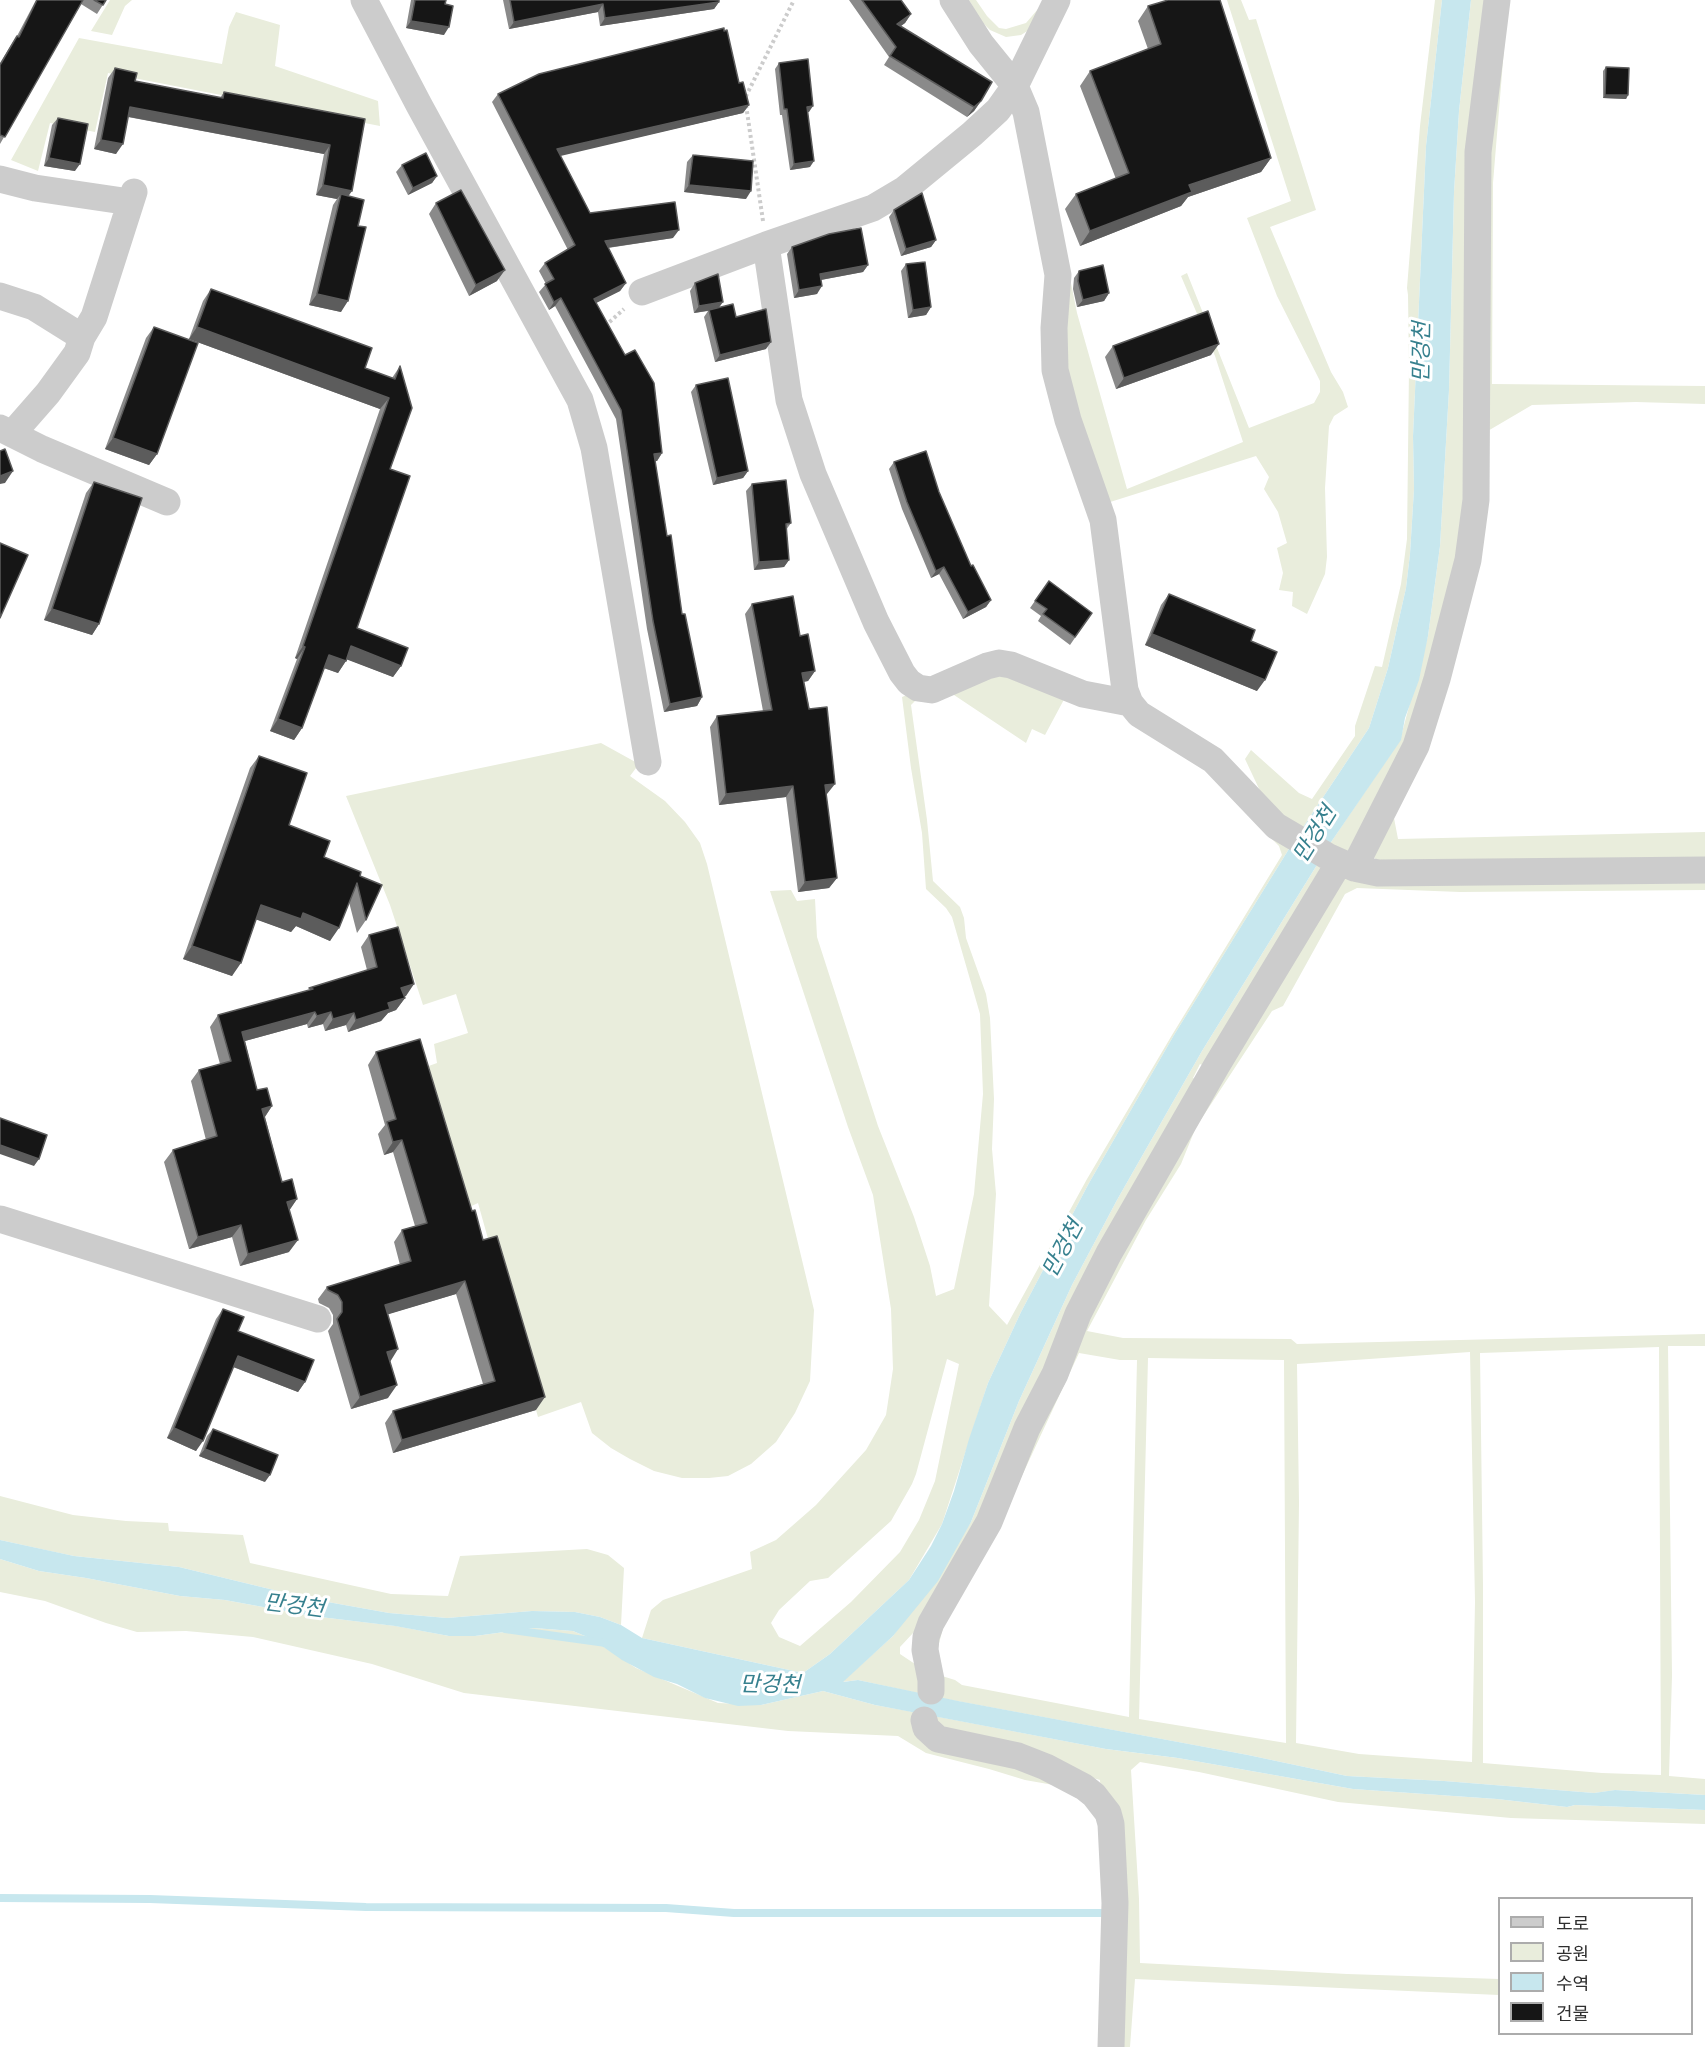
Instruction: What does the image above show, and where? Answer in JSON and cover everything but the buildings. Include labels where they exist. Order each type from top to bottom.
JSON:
[{"type":"street","points":[[364,0],[580,400],[594,448],[648,762]]},
{"type":"street","points":[[953,0],[981,44],[1015,86],[1026,112],[1058,275],[1054,328],[1055,370],[1068,420],[1103,520],[1125,690],[1130,703],[1139,714],[1213,760],[1276,826],[1340,862],[1378,873],[1705,870]]},
{"type":"street","points":[[642,292],[873,208],[905,189],[998,110],[1015,86],[1057,0]]},
{"type":"street","points":[[931,1691],[925,1650],[926,1637],[931,1623],[989,1522],[1027,1428],[1055,1374],[1078,1314],[1109,1253],[1211,1075],[1340,862],[1416,746],[1437,679],[1467,560],[1476,500],[1478,152],[1497,0]]},
{"type":"street","points":[[0,179],[35,188],[132,197],[94,317],[82,337],[77,353],[48,393],[6,430],[42,449],[167,502]]},
{"type":"street","points":[[766,245],[789,400],[813,474],[876,621],[905,677],[918,688],[932,690],[999,663],[1011,665],[1083,694],[1130,703]]},
{"type":"street","points":[[0,296],[34,307],[82,337]]},
{"type":"street","points":[[0,1219],[318,1319]]},
{"type":"street","points":[[924,1720],[926,1728],[938,1738],[1018,1756],[1046,1767],[1084,1787],[1094,1795],[1108,1813],[1112,1834],[1115,1903],[1111,2047]]},
{"type":"path","points":[[766,245],[745,98],[794,0]]},
{"type":"path","points":[[600,332],[642,292]]},
{"type":"green space","points":[[110,0],[132,0],[125,6],[112,35],[91,31]]},
{"type":"green space","points":[[969,0],[976,0],[999,28],[1006,29],[1026,23],[1044,2],[1029,30],[1021,35],[1006,37],[990,30],[981,21]]},
{"type":"green space","points":[[1227,0],[1241,0],[1249,20],[1256,19],[1316,210],[1270,227],[1348,407],[1334,416],[1329,426],[1325,488],[1327,557],[1325,574],[1307,614],[1292,606],[1293,592],[1279,590],[1283,573],[1277,548],[1287,543],[1278,512],[1264,489],[1269,477],[1256,456],[1107,503],[1067,380],[1066,298],[1071,283],[1077,313],[1127,489],[1243,442],[1215,356],[1181,276],[1187,273],[1249,428],[1314,403],[1320,392],[1320,381],[1277,296],[1247,218],[1291,201]]},
{"type":"green space","points":[[1435,0],[1442,0],[1426,146],[1413,436],[1414,489],[1406,588],[1388,668],[1369,728],[1300,832],[1261,793],[1245,759],[1251,750],[1299,793],[1312,799],[1355,736],[1355,726],[1375,666],[1382,667],[1401,584],[1407,539],[1409,367],[1407,288],[1420,126]]},
{"type":"green space","points":[[1471,0],[1493,0],[1472,499],[1434,678],[1351,852],[1327,848],[1400,740],[1428,636],[1440,546],[1449,390],[1454,192],[1459,111]]},
{"type":"green space","points":[[236,12],[280,25],[275,66],[378,101],[380,126],[108,73],[95,132],[50,123],[38,171],[11,160],[79,38],[222,64],[229,27]]},
{"type":"green space","points":[[1505,37],[1493,183],[1492,384],[1705,386],[1705,404],[1636,402],[1532,405],[1481,435],[1482,201]]},
{"type":"green space","points":[[990,671],[1068,692],[1045,735],[1032,729],[1026,743],[951,693],[915,701],[911,705],[933,881],[960,907],[964,918],[966,938],[986,994],[990,1018],[994,1099],[992,1149],[996,1194],[989,1306],[1007,1325],[1087,1179],[1282,855],[1279,846],[1271,838],[1292,844],[1174,1035],[1089,1183],[1021,1312],[988,1383],[942,1524],[909,1580],[830,1654],[803,1673],[642,1638],[651,1610],[663,1600],[752,1569],[750,1552],[776,1540],[816,1505],[866,1450],[886,1415],[893,1369],[891,1309],[873,1195],[848,1127],[770,891],[791,890],[797,901],[815,899],[817,937],[878,1126],[914,1217],[930,1266],[936,1296],[954,1289],[974,1194],[983,1094],[980,1014],[952,917],[926,889],[922,833],[902,697]],"holes":[[[947,1359],[959,1364],[935,1481],[919,1520],[900,1552],[851,1602],[800,1646],[779,1637],[771,1623],[779,1610],[810,1581],[828,1578],[891,1521],[916,1474]]]},
{"type":"green space","points":[[601,743],[639,764],[630,776],[665,801],[685,822],[700,843],[707,864],[814,1310],[810,1381],[795,1413],[776,1442],[751,1464],[728,1476],[682,1478],[654,1471],[630,1459],[592,1433],[581,1402],[538,1417],[478,1203],[465,1209],[426,1067],[437,1063],[434,1044],[468,1033],[456,994],[423,1005],[390,905],[346,796]]},
{"type":"green space","points":[[1394,818],[1398,839],[1705,832],[1705,859],[1377,860],[1372,856]]},
{"type":"green space","points":[[1320,860],[1326,866],[1211,1069],[1200,1064],[1193,1078],[1203,1083],[1010,1465],[914,1632],[900,1647],[900,1654],[915,1664],[922,1694],[858,1680],[842,1682],[893,1636],[971,1522],[1019,1401],[1072,1285],[1117,1200],[1202,1051]]},
{"type":"green space","points":[[1705,871],[1705,890],[1460,892],[1357,888],[1345,894],[1283,1006],[1272,1011],[1196,1127],[1181,1164],[1146,1220],[1087,1331],[1123,1338],[1291,1339],[1297,1344],[1705,1334],[1705,1346],[1668,1346],[1672,1676],[1669,1776],[1705,1779],[1705,1795],[1616,1790],[1594,1793],[1347,1776],[1248,1755],[935,1697],[931,1642],[1075,1333],[1337,876]],"holes":[[[1659,1347],[1661,1775],[1602,1773],[1483,1763],[1480,1353]],[[1470,1352],[1475,1602],[1472,1762],[1359,1754],[1296,1743],[1299,1503],[1297,1364]],[[1079,1353],[1120,1360],[1137,1360],[1129,1717],[962,1685],[942,1676],[937,1651],[947,1613],[1000,1523]],[[1148,1358],[1284,1360],[1286,1743],[1139,1719]]]},
{"type":"green space","points":[[0,1496],[73,1515],[168,1523],[169,1531],[243,1535],[250,1563],[391,1594],[448,1596],[460,1556],[587,1549],[608,1555],[624,1568],[621,1625],[600,1617],[575,1612],[532,1611],[447,1618],[389,1613],[311,1599],[179,1567],[74,1556],[0,1540]]},
{"type":"green space","points":[[0,1559],[39,1571],[180,1596],[225,1600],[312,1616],[396,1626],[449,1636],[475,1636],[534,1628],[573,1631],[592,1639],[636,1668],[718,1703],[761,1705],[823,1691],[875,1705],[919,1713],[922,1730],[1082,1790],[1025,1780],[926,1753],[898,1736],[788,1731],[464,1693],[372,1664],[253,1637],[186,1631],[137,1632],[45,1601],[0,1592]]},
{"type":"green space","points":[[934,1716],[1106,1749],[1178,1758],[1353,1789],[1497,1799],[1567,1807],[1575,1805],[1705,1810],[1705,1824],[1511,1818],[1338,1802],[1199,1772],[1140,1762],[1131,1770],[1139,1899],[1140,1963],[1498,1979],[1498,1995],[1135,1979],[1130,2047],[1113,2047],[1100,1780],[973,1743],[931,1720]]},
{"type":"water","points":[[1442,0],[1471,0],[1459,111],[1454,192],[1449,390],[1440,546],[1428,636],[1419,680],[1405,718],[1401,740],[1327,848],[1300,832],[1369,728],[1388,668],[1406,588],[1414,489],[1413,436],[1426,146]]},
{"type":"water","points":[[1292,844],[1320,860],[1202,1051],[1117,1200],[1072,1285],[1019,1401],[971,1522],[938,1581],[893,1636],[843,1682],[858,1680],[1347,1776],[1594,1793],[1615,1790],[1705,1795],[1705,1810],[1575,1805],[1567,1807],[1497,1799],[1353,1789],[1178,1758],[1106,1749],[875,1705],[823,1691],[761,1705],[738,1706],[705,1698],[677,1684],[654,1677],[622,1660],[592,1639],[573,1631],[534,1628],[475,1636],[449,1636],[395,1626],[312,1616],[225,1600],[180,1596],[39,1571],[0,1559],[0,1540],[74,1556],[179,1567],[311,1599],[389,1613],[447,1618],[532,1611],[575,1612],[600,1617],[621,1625],[642,1638],[803,1673],[830,1654],[909,1580],[931,1546],[954,1491],[988,1383],[1021,1312],[1089,1183],[1174,1035]]},
{"type":"waterway","name":"만겅천","points":[[505,1629],[606,1643]]},
{"type":"waterway","points":[[0,1898],[150,1899],[366,1907],[666,1908],[734,1913],[1103,1913]]}]
